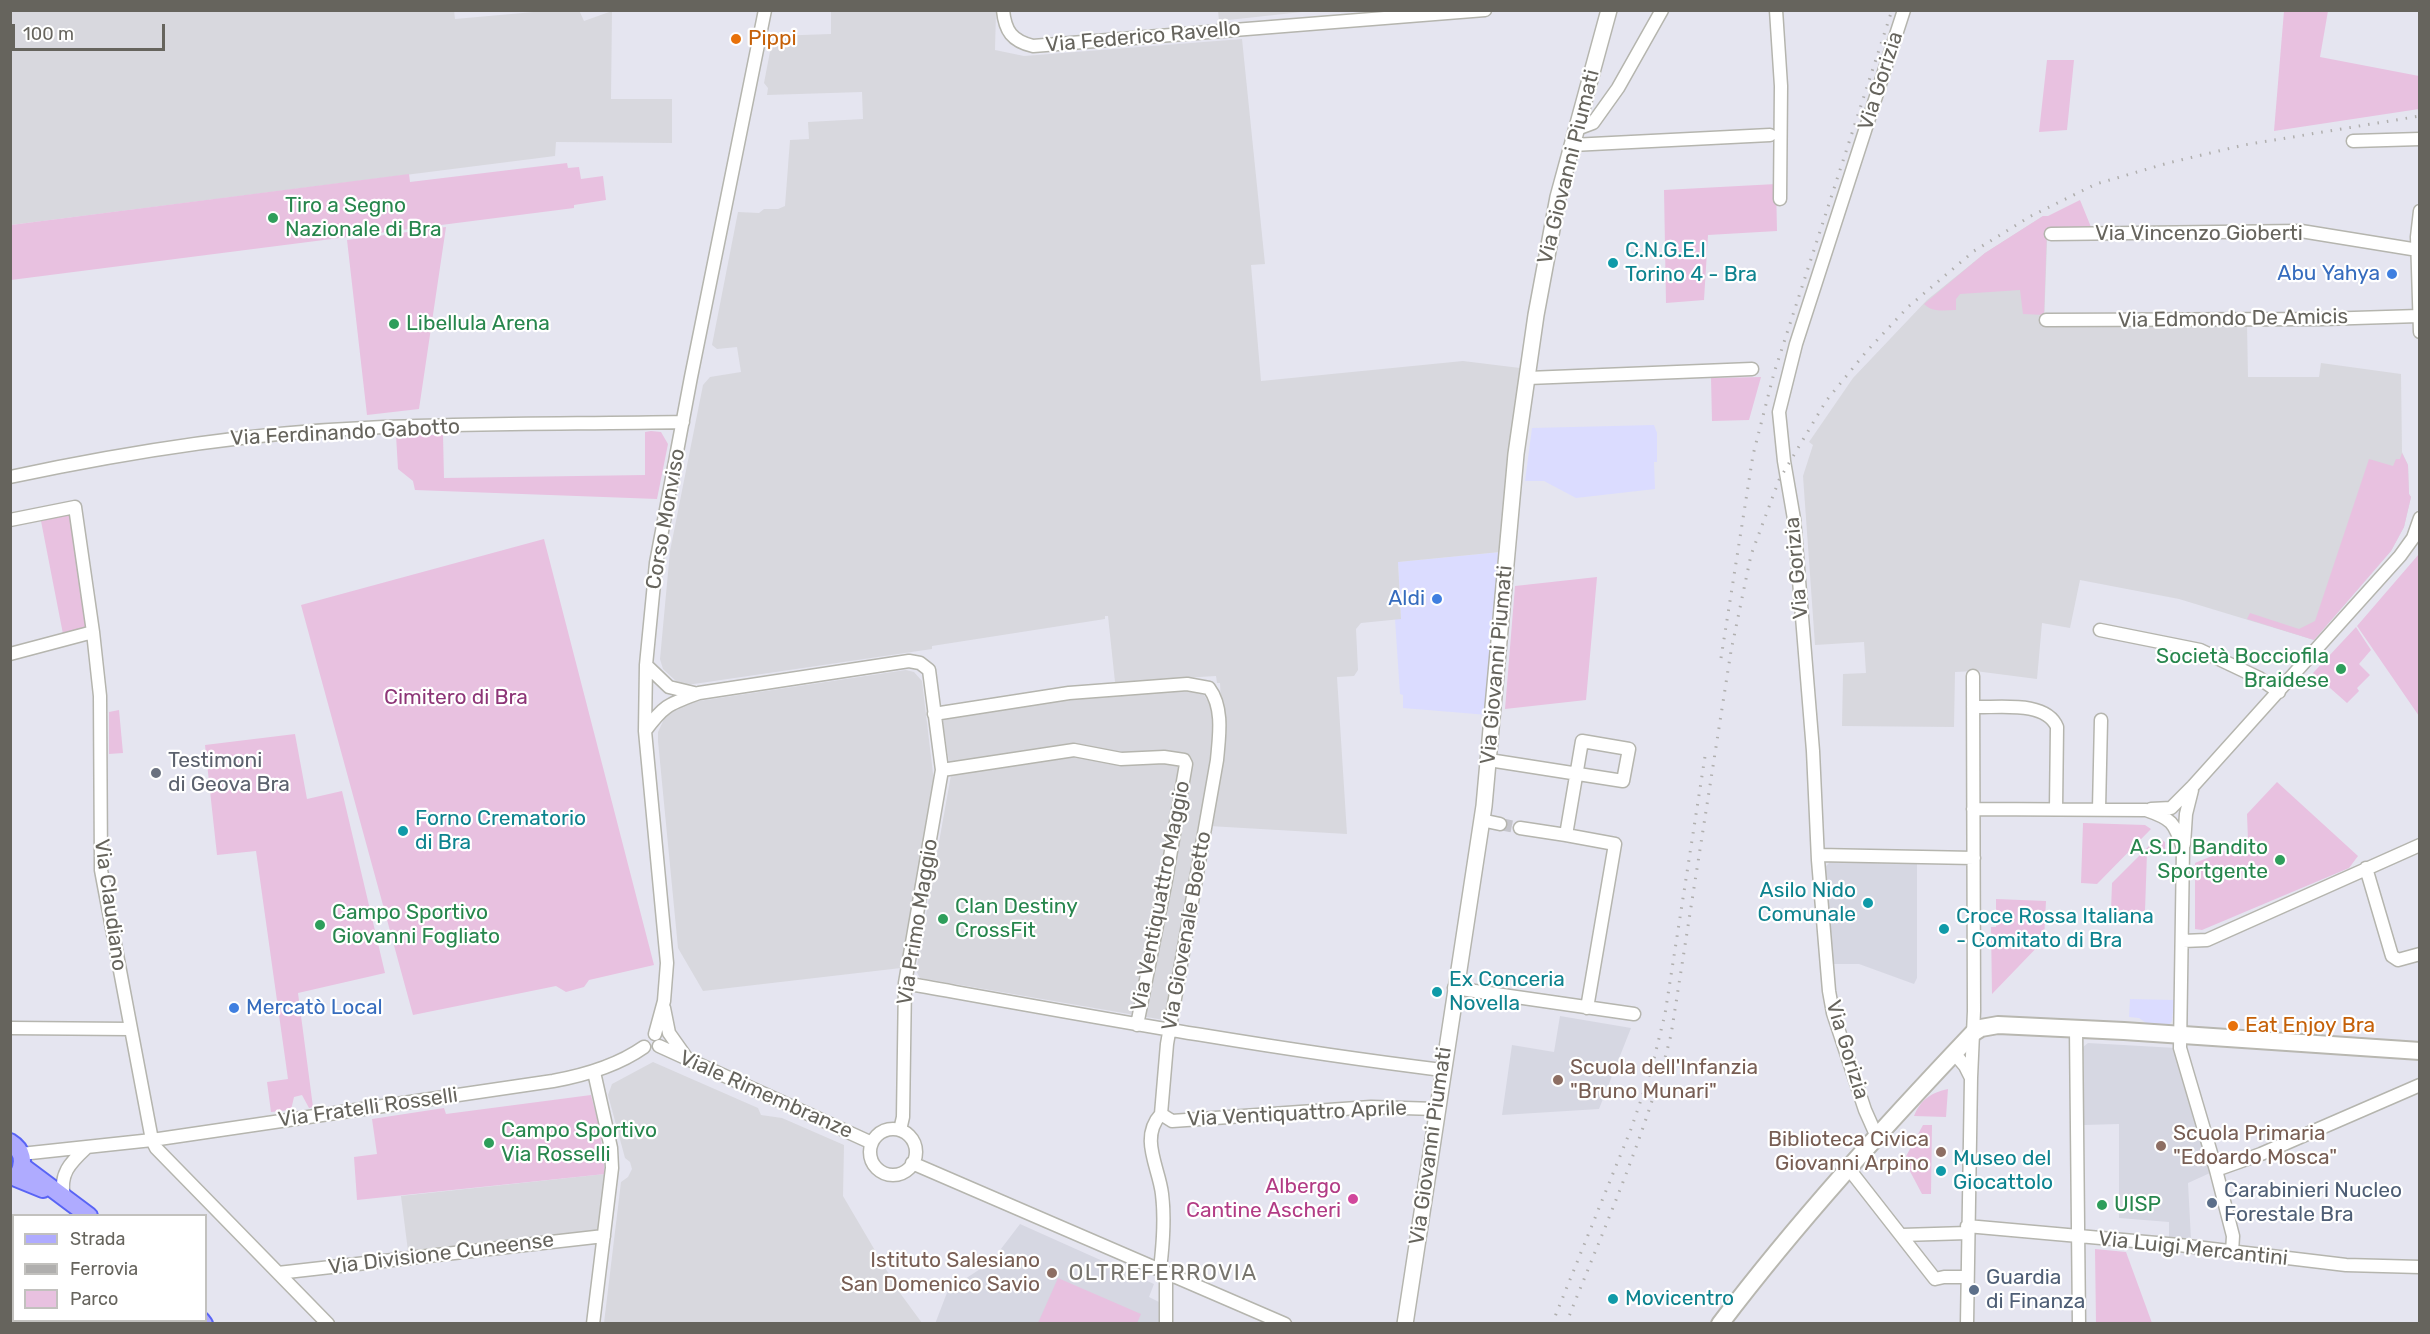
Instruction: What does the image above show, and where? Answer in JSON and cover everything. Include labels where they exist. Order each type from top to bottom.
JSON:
[{"type":"main road","points":[[1720,1323],[1767,1264],[1877,1137],[1973,1033],[1981,1028],[1998,1026],[2076,1029],[2420,1053]]},
{"type":"main road","points":[[16,1164],[88,1214]]},
{"type":"street","name":"Corso Monviso","points":[[655,1034],[664,1001],[667,963],[645,731],[646,664],[658,553],[765,10]]},
{"type":"street","name":"Via Federico Ravello","points":[[1003,10],[1005,27],[1012,38],[1033,46],[1047,46],[1485,10]]},
{"type":"street","name":"Via Giovanni Piumati","points":[[1405,1323],[1489,760],[1515,464],[1551,228],[1609,10]]},
{"type":"street","points":[[1576,129],[1593,123],[1614,93],[1662,10]]},
{"type":"street","points":[[1776,10],[1781,86],[1780,198]]},
{"type":"street","name":"Via Gorizia","points":[[1877,1137],[1865,1110],[1833,1013],[1826,974],[1813,751],[1794,519],[1784,461],[1779,412],[1796,344],[1904,10]]},
{"type":"street","points":[[1584,101],[1599,102],[1614,93]]},
{"type":"street","points":[[1572,145],[1770,135]]},
{"type":"street","points":[[2353,141],[2420,139]]},
{"type":"street","points":[[2420,211],[2418,242],[2420,332]]},
{"type":"street","name":"Via Vincenzo Gioberti","points":[[2051,234],[2301,231],[2418,242]]},
{"type":"street","name":"Via Edmondo De Amicis","points":[[2046,320],[2322,319],[2419,316]]},
{"type":"street","points":[[1528,378],[1752,369]]},
{"type":"street","name":"Via Ferdinando Gabotto","points":[[10,477],[77,462],[215,440],[364,428],[683,422]]},
{"type":"street","points":[[10,520],[75,507],[93,632],[10,654]]},
{"type":"street","points":[[1973,809],[2146,810],[2170,808],[2279,692],[2400,556],[2413,538],[2420,518]]},
{"type":"street","points":[[2100,630],[2200,650],[2259,678],[2279,692]]},
{"type":"street","name":"Via Claudiano","points":[[93,632],[100,696],[101,870],[152,1140]]},
{"type":"street","name":"Via Primo Maggio","points":[[645,731],[659,711],[670,703],[699,693],[909,661],[920,663],[928,670],[942,770],[905,983],[903,1117],[900,1130]]},
{"type":"street","points":[[646,664],[669,687]]},
{"type":"street","points":[[1967,1323],[1967,1230],[1973,1033],[1973,676]]},
{"type":"street","name":"Via Giovenale Boetto","points":[[934,714],[1069,693],[1198,684],[1209,688],[1217,703],[1219,735],[1217,760],[1167,1044],[1161,1114],[1155,1120],[1151,1132],[1152,1157],[1162,1193],[1166,1323]]},
{"type":"street","name":"Via Primo Maggio","points":[[645,695],[669,687],[699,693]]},
{"type":"street","points":[[645,695],[670,703]]},
{"type":"street","points":[[1972,707],[2032,709],[2048,714],[2054,719],[2057,728],[2056,809]]},
{"type":"street","points":[[2099,809],[2102,720]]},
{"type":"street","points":[[1489,760],[1576,774],[1623,781],[1629,749],[1582,741],[1576,774],[1566,836]]},
{"type":"street","name":"Via Ventiquattro Maggio","points":[[942,770],[1074,750],[1121,759],[1164,756],[1184,760],[1186,764],[1166,880],[1137,1025]]},
{"type":"street","points":[[2193,786],[2186,814],[2184,848],[2180,1048],[2233,1236],[2232,1252]]},
{"type":"street","points":[[2146,810],[2172,821],[2184,848]]},
{"type":"street","points":[[1481,820],[1500,824]]},
{"type":"street","points":[[1520,828],[1615,844],[1587,1008]]},
{"type":"street","points":[[2183,941],[2207,940],[2420,845]]},
{"type":"street","points":[[1818,855],[1974,858]]},
{"type":"street","points":[[2366,868],[2392,956],[2398,960],[2420,954]]},
{"type":"street","name":"Via Ventiquattro Maggio","points":[[905,983],[1137,1025],[1442,1070]]},
{"type":"street","points":[[1454,988],[1634,1014]]},
{"type":"street","points":[[664,1001],[669,1033],[688,1060]]},
{"type":"street","points":[[10,1028],[130,1029]]},
{"type":"street","points":[[2076,1029],[2079,1323]]},
{"type":"street","points":[[655,1034],[660,1040],[659,1046],[652,1051],[644,1047],[645,1036],[655,1034]]},
{"type":"street","name":"Viale Rimembranze","points":[[659,1046],[872,1143]]},
{"type":"street","name":"Via Fratelli Rosselli","points":[[16,1164],[86,1148],[553,1082],[594,1072],[632,1056],[644,1047]]},
{"type":"street","points":[[1954,1053],[1971,1078]]},
{"type":"street","points":[[593,1323],[610,1193],[611,1148],[594,1072]]},
{"type":"street","points":[[2216,1170],[2261,1154],[2420,1084]]},
{"type":"street","name":"Via Ventiquattro Aprile","points":[[1161,1114],[1172,1121],[1371,1107],[1436,1109]]},
{"type":"street","points":[[900,1130],[912,1139],[915,1146],[912,1164],[898,1174],[884,1173],[878,1169],[871,1157],[872,1143],[880,1132],[900,1130]]},
{"type":"street","points":[[152,1140],[156,1148],[328,1323]]},
{"type":"street","points":[[64,1197],[62,1180],[67,1169],[86,1148]]},
{"type":"street","points":[[912,1164],[1163,1266],[1285,1323]]},
{"type":"street","points":[[1849,1169],[1935,1279],[1967,1277]]},
{"type":"street","name":"Via Luigi Mercantini","points":[[1902,1235],[1967,1230],[2078,1236],[2346,1265],[2420,1267]]},
{"type":"street","name":"Via Divisione Cuneense","points":[[278,1273],[604,1236]]},
{"type":"shaded area","points":[[454,10],[455,19],[579,10],[584,21],[612,11],[611,99],[672,99],[672,143],[556,142],[555,156],[11,225],[10,11]]},
{"type":"shaded area","points":[[1218,10],[1311,10],[1311,11],[1219,21]]},
{"type":"shaded area","points":[[831,11],[996,11],[995,50],[1024,56],[1242,39],[1265,264],[1251,265],[1261,381],[1463,361],[1520,368],[1501,522],[1500,552],[1398,562],[1401,619],[1361,623],[1356,629],[1358,670],[1354,676],[1337,677],[1347,834],[1209,826],[1221,702],[1220,683],[1217,683],[1216,676],[1115,682],[1108,616],[1105,616],[1105,619],[932,646],[932,649],[687,685],[676,681],[663,669],[660,659],[670,551],[703,385],[710,377],[741,372],[737,347],[717,349],[712,345],[738,212],[759,213],[764,209],[778,209],[785,206],[790,140],[809,139],[808,122],[863,119],[862,92],[767,95],[768,88],[764,83],[773,36],[831,34]]},
{"type":"shaded area","points":[[2043,216],[2048,216],[2044,324],[2247,324],[2248,377],[2319,377],[2321,363],[2401,374],[2402,452],[2408,465],[2411,497],[2404,527],[2391,551],[2314,640],[2179,599],[2080,580],[2070,628],[2042,623],[2037,679],[1975,671],[1955,672],[1954,727],[1842,726],[1843,674],[1866,673],[1864,642],[1815,645],[1803,476],[1813,445],[1809,442],[1853,378],[1927,300],[1985,253]]},
{"type":"shaded area","points":[[1654,425],[1657,433],[1657,462],[1654,462],[1655,489],[1576,498],[1544,481],[1525,481],[1532,428]]},
{"type":"shaded area","points":[[1500,552],[1488,715],[1403,708],[1395,619],[1401,618],[1398,562]]},
{"type":"shaded area","points":[[906,670],[914,672],[922,681],[934,782],[901,968],[703,991],[678,948],[658,741],[658,732],[665,717],[686,703]]},
{"type":"shaded area","points":[[1184,689],[1204,695],[1212,708],[1214,756],[1170,1021],[920,978],[916,971],[951,775],[942,717],[1070,696]]},
{"type":"shaded area","points":[[1830,862],[1917,864],[1917,978],[1914,984],[1859,964],[1831,964],[1823,869]]},
{"type":"shaded area","points":[[2130,999],[2174,1000],[2172,1021],[2169,1025],[2146,1023],[2139,1018],[2129,1017]]},
{"type":"shaded area","name":"Scuola dell'Infanzia \"Bruno Munari\"","points":[[1560,1016],[1631,1028],[1599,1109],[1502,1115],[1512,1045],[1554,1052]]},
{"type":"shaded area","name":"Scuola Primaria \"Edoardo Mosca\"","points":[[2088,1043],[2176,1048],[2210,1173],[2188,1183],[2191,1239],[2169,1237],[2169,1222],[2119,1218],[2119,1124],[2084,1125],[2083,1047]]},
{"type":"shaded area","points":[[653,1062],[758,1108],[761,1115],[782,1118],[844,1145],[843,1196],[900,1293],[922,1323],[604,1323],[621,1182],[628,1177],[632,1169],[630,1162],[625,1158],[608,1095],[612,1084]]},
{"type":"shaded area","points":[[605,1174],[598,1231],[408,1251],[401,1196]]},
{"type":"shaded area","name":"Istituto Salesiano San Domenico Savio","points":[[1020,1224],[1154,1284],[1149,1297],[1161,1303],[1161,1323],[935,1324],[948,1290],[991,1262]]},
{"type":"green space","points":[[2284,11],[2328,11],[2320,57],[2419,76],[2419,109],[2274,131]]},
{"type":"green space","points":[[2047,60],[2074,60],[2067,130],[2039,132]]},
{"type":"green space","name":"Tiro a Segno Nazionale di Bra","points":[[567,163],[568,168],[579,167],[581,179],[603,176],[606,200],[574,205],[574,208],[11,280],[11,225],[409,174],[410,182]]},
{"type":"green space","points":[[1776,184],[1777,231],[1708,235],[1704,300],[1666,303],[1664,190]]},
{"type":"green space","points":[[2080,200],[2091,227],[2087,230],[2047,229],[2044,315],[2023,314],[2020,290],[1960,294],[1956,299],[1956,310],[1935,310],[1924,304],[1985,253],[2043,216],[2048,216]]},
{"type":"green space","name":"Libellula Arena","points":[[446,227],[419,409],[367,415],[347,240]]},
{"type":"green space","points":[[1761,377],[1749,420],[1712,421],[1711,378]]},
{"type":"green space","points":[[645,432],[661,432],[668,444],[657,499],[415,490],[413,481],[398,469],[396,435],[443,435],[444,478],[645,475]]},
{"type":"green space","points":[[2402,453],[2408,465],[2411,497],[2404,527],[2391,551],[2314,640],[2247,619],[2250,613],[2299,629],[2315,621],[2369,459],[2393,466]]},
{"type":"green space","points":[[70,514],[89,628],[63,634],[41,521]]},
{"type":"green space","name":"Cimitero di Bra","points":[[544,539],[654,965],[589,980],[584,987],[566,992],[556,986],[413,1015],[301,605]]},
{"type":"green space","points":[[2419,554],[2419,716],[2357,626]]},
{"type":"green space","points":[[1597,577],[1586,700],[1505,709],[1515,586]]},
{"type":"green space","name":"Società Bocciofila Braidese","points":[[2356,627],[2371,650],[2359,664],[2370,675],[2347,703],[2313,673]]},
{"type":"green space","points":[[119,710],[123,753],[109,754],[109,712]]},
{"type":"green space","name":"Campo Sportivo Giovanni Fogliato","points":[[295,734],[307,799],[342,791],[385,973],[298,993],[313,1107],[309,1108],[302,1095],[294,1097],[291,1110],[271,1112],[267,1082],[288,1079],[256,851],[217,855],[205,745]]},
{"type":"green space","name":"A.S.D. Bandito Sportgente","points":[[2277,782],[2358,856],[2349,868],[2202,930],[2195,929],[2195,863],[2248,841],[2247,814]]},
{"type":"green space","points":[[2083,823],[2145,825],[2151,829],[2097,884],[2081,883]]},
{"type":"green space","points":[[2158,837],[2165,842],[2165,850],[2147,852],[2145,911],[2111,911],[2112,883]]},
{"type":"green space","points":[[1996,899],[2046,901],[2044,940],[1992,994],[1991,927],[1996,927]]},
{"type":"green space","points":[[1948,1089],[1946,1117],[1914,1116],[1927,1098]]},
{"type":"green space","name":"Campo Sportivo Via Rosselli","points":[[591,1095],[600,1130],[605,1174],[357,1200],[354,1157],[377,1154],[372,1119],[444,1108],[446,1114]]},
{"type":"green space","points":[[1923,1125],[1932,1125],[1931,1194],[1922,1194],[1904,1160]]},
{"type":"green space","points":[[2095,1249],[2126,1252],[2152,1323],[2096,1323]]},
{"type":"green space","points":[[1058,1278],[1141,1314],[1137,1323],[1038,1323]]},
{"type":"tunnel","points":[[1500,824],[1520,828]]},
{"type":"railway","points":[[1721,658],[1753,455],[1774,373],[1892,10]]},
{"type":"railway","points":[[1566,1324],[1637,1145],[1671,1035],[1731,651],[1751,555],[1779,480],[1826,401],[1866,352],[1908,307],[1974,251],[2031,216],[2096,184],[2168,163],[2244,145],[2420,116]]},
{"type":"railway","points":[[1552,1324],[1631,1129],[1651,1071],[1665,1014],[1706,750]]},
{"type":"place","name":"Pippi","points":[[736,39]]},
{"type":"place","name":"Tiro a Segno Nazionale di Bra","points":[[273,218]]},
{"type":"place","name":"C.N.G.E.I Torino 4 - Bra","points":[[1613,263]]},
{"type":"place","name":"Abu Yahya","points":[[2392,274]]},
{"type":"place","name":"Libellula Arena","points":[[394,324]]},
{"type":"place","name":"Aldi","points":[[1437,599]]},
{"type":"place","name":"Società Bocciofila Braidese","points":[[2341,669]]},
{"type":"place","name":"Testimoni di Geova Bra","points":[[156,773]]},
{"type":"place","name":"Forno Crematorio di Bra","points":[[403,831]]},
{"type":"place","name":"A.S.D. Bandito Sportgente","points":[[2280,860]]},
{"type":"place","name":"Asilo Nido Comunale","points":[[1868,903]]},
{"type":"place","name":"Clan Destiny CrossFit","points":[[943,919]]},
{"type":"place","name":"Campo Sportivo Giovanni Fogliato","points":[[320,925]]},
{"type":"place","name":"Croce Rossa Italiana - Comitato di Bra","points":[[1944,929]]},
{"type":"place","name":"Ex Conceria Novella","points":[[1437,992]]},
{"type":"place","name":"Mercatò Local","points":[[234,1008]]},
{"type":"place","name":"Eat Enjoy Bra","points":[[2233,1026]]},
{"type":"place","name":"Scuola dell'Infanzia \"Bruno Munari\"","points":[[1558,1080]]},
{"type":"place","name":"Campo Sportivo Via Rosselli","points":[[489,1143]]},
{"type":"place","name":"Scuola Primaria \"Edoardo Mosca\"","points":[[2161,1146]]},
{"type":"place","name":"Biblioteca Civica Giovanni Arpino","points":[[1941,1152]]},
{"type":"place","name":"Museo del Giocattolo","points":[[1941,1171]]},
{"type":"place","name":"Albergo Cantine Ascheri","points":[[1353,1199]]},
{"type":"place","name":"Carabinieri Nucleo Forestale Bra","points":[[2212,1203]]},
{"type":"place","name":"UISP","points":[[2102,1205]]},
{"type":"place","name":"Istituto Salesiano San Domenico Savio","points":[[1052,1273]]},
{"type":"place","name":"Guardia di Finanza","points":[[1974,1290]]},
{"type":"place","name":"Movicentro","points":[[1613,1299]]},
{"type":"district","name":"OLTREFERROVIA","points":[[1163,1274]]}]
